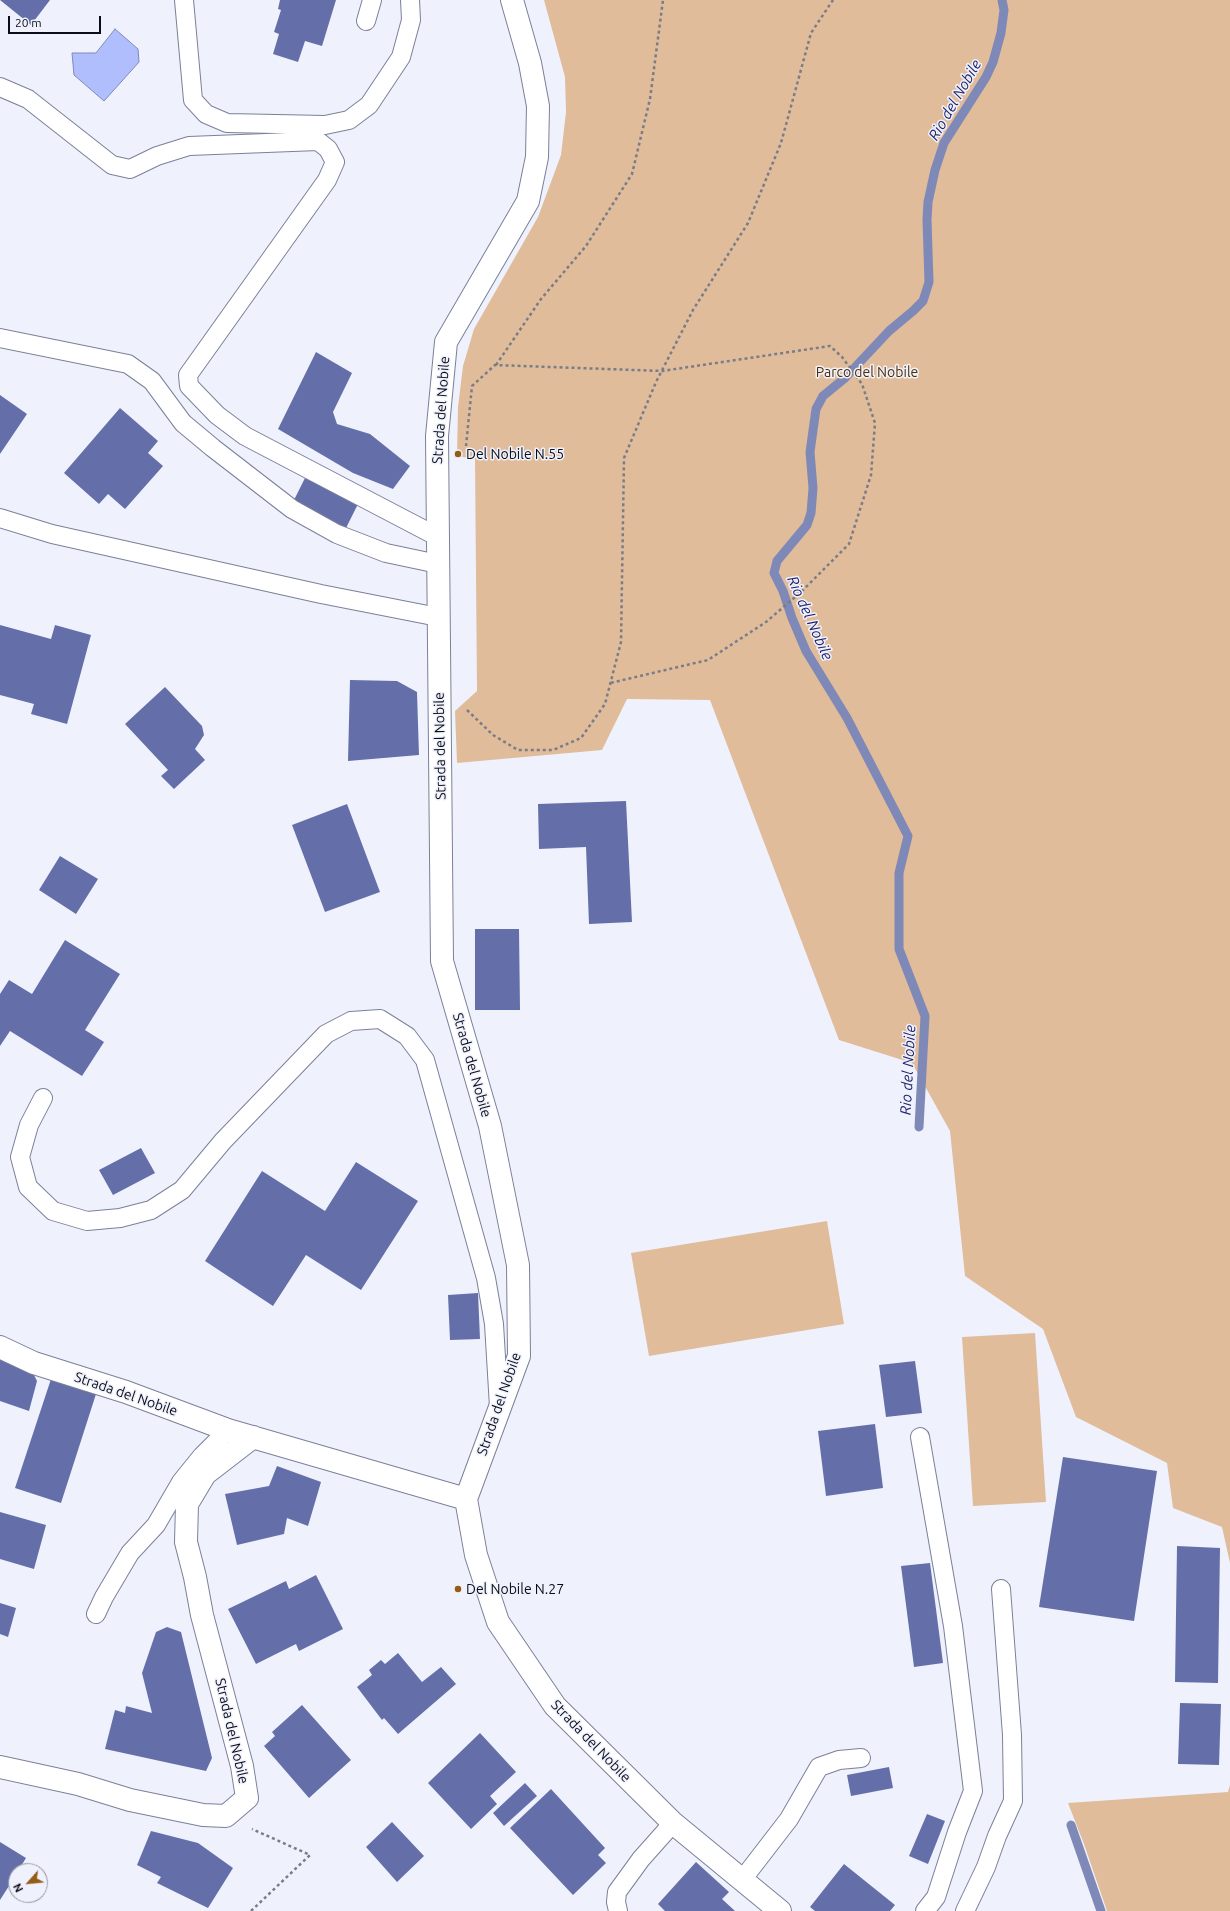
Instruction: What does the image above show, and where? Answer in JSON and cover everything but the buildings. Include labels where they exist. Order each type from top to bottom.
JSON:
[{"type":"street","name":"Strada del Nobile","points":[[512,0],[530,63],[538,106],[537,157],[528,201],[446,342],[437,436],[442,961],[490,1126],[518,1265],[519,1356],[466,1499],[476,1555],[498,1622],[555,1706],[673,1824],[780,1911]]},
{"type":"street","name":"Strada del Nobile","points":[[0,1347],[34,1363],[126,1392],[228,1430],[466,1499]]},
{"type":"street","name":"Strada del Nobile","points":[[226,1816],[247,1798],[242,1766],[202,1614],[186,1542],[187,1504],[205,1474],[253,1437]]},
{"type":"street","points":[[0,1767],[78,1784],[130,1800],[203,1815],[226,1816]]},
{"type":"lane","points":[[184,0],[193,100],[206,114],[227,123],[325,125],[349,120],[369,105],[401,57],[411,20],[410,0]]},
{"type":"lane","points":[[366,21],[372,0]]},
{"type":"lane","points":[[0,87],[28,99],[112,165],[130,168],[157,156],[189,146],[318,141],[328,149],[335,162],[327,180],[188,375],[189,386],[217,415],[245,436],[438,537]]},
{"type":"lane","points":[[0,338],[128,364],[152,381],[183,423],[212,448],[292,509],[337,534],[386,553],[438,564]]},
{"type":"lane","points":[[0,518],[52,534],[321,594],[438,617]]},
{"type":"lane","points":[[43,1098],[29,1125],[20,1157],[28,1187],[53,1211],[87,1221],[120,1218],[151,1210],[182,1190],[223,1141],[326,1034],[351,1020],[380,1019],[407,1036],[425,1060],[486,1278],[494,1324],[499,1410]]},
{"type":"lane","points":[[96,1614],[104,1597],[130,1553],[156,1525],[181,1482],[202,1456],[228,1430]]},
{"type":"lane","points":[[920,1437],[953,1626],[973,1791],[936,1897],[926,1911]]},
{"type":"lane","points":[[965,1911],[986,1867],[997,1836],[1013,1801],[1012,1736],[1001,1589]]},
{"type":"lane","points":[[742,1880],[789,1819],[819,1768],[839,1760],[862,1758]]},
{"type":"lane","points":[[618,1911],[616,1902],[617,1892],[641,1859],[673,1824]]},
{"type":"path","points":[[466,450],[472,386],[495,365],[542,299],[586,246],[632,174],[650,99],[663,0]]},
{"type":"path","points":[[439,683],[493,735],[518,750],[553,750],[581,738],[605,704],[621,642],[624,458],[662,371],[693,310],[748,223],[781,143],[811,33],[833,0]]},
{"type":"path","points":[[495,365],[662,371],[830,346],[842,357],[862,384],[876,423],[871,475],[849,544],[801,592],[766,622],[708,660],[610,683]]},
{"type":"path","points":[[226,1816],[310,1855],[251,1911]]},
{"type":"green space","name":"Parco del Nobile","points":[[544,0],[1230,0],[1230,1563],[1222,1527],[1173,1508],[1167,1463],[1076,1417],[1043,1329],[965,1276],[950,1131],[912,1063],[839,1040],[710,700],[627,699],[602,750],[457,763],[455,711],[477,691],[475,459],[457,456],[458,407],[463,366],[474,329],[538,217],[561,155],[566,112],[565,77]]},
{"type":"green space","points":[[827,1221],[844,1324],[649,1356],[631,1253]]},
{"type":"green space","points":[[1035,1333],[1046,1502],[973,1506],[962,1337]]},
{"type":"green space","points":[[1230,1785],[1230,1911],[1107,1911],[1068,1803],[1228,1792]]},
{"type":"water","points":[[115,29],[138,49],[139,62],[104,101],[74,75],[72,53],[96,53]]},
{"type":"waterway","name":"Rio del Nobile","points":[[919,1127],[925,1016],[899,949],[899,873],[908,836],[847,718],[806,651],[792,618],[783,591],[774,573],[777,561],[807,525],[811,513],[813,488],[810,452],[816,409],[823,396],[845,378],[889,331],[923,301],[929,282],[927,220],[928,202],[935,170],[944,143],[986,77],[993,62],[1001,33],[1004,10],[1002,0]]},
{"type":"waterway","name":"Rio del Nobile","points":[[1071,1825],[1101,1911]]},
{"type":"place","name":"Del Nobile N.55","points":[[458,454]]},
{"type":"place","name":"Del Nobile N.27","points":[[458,1589]]}]
